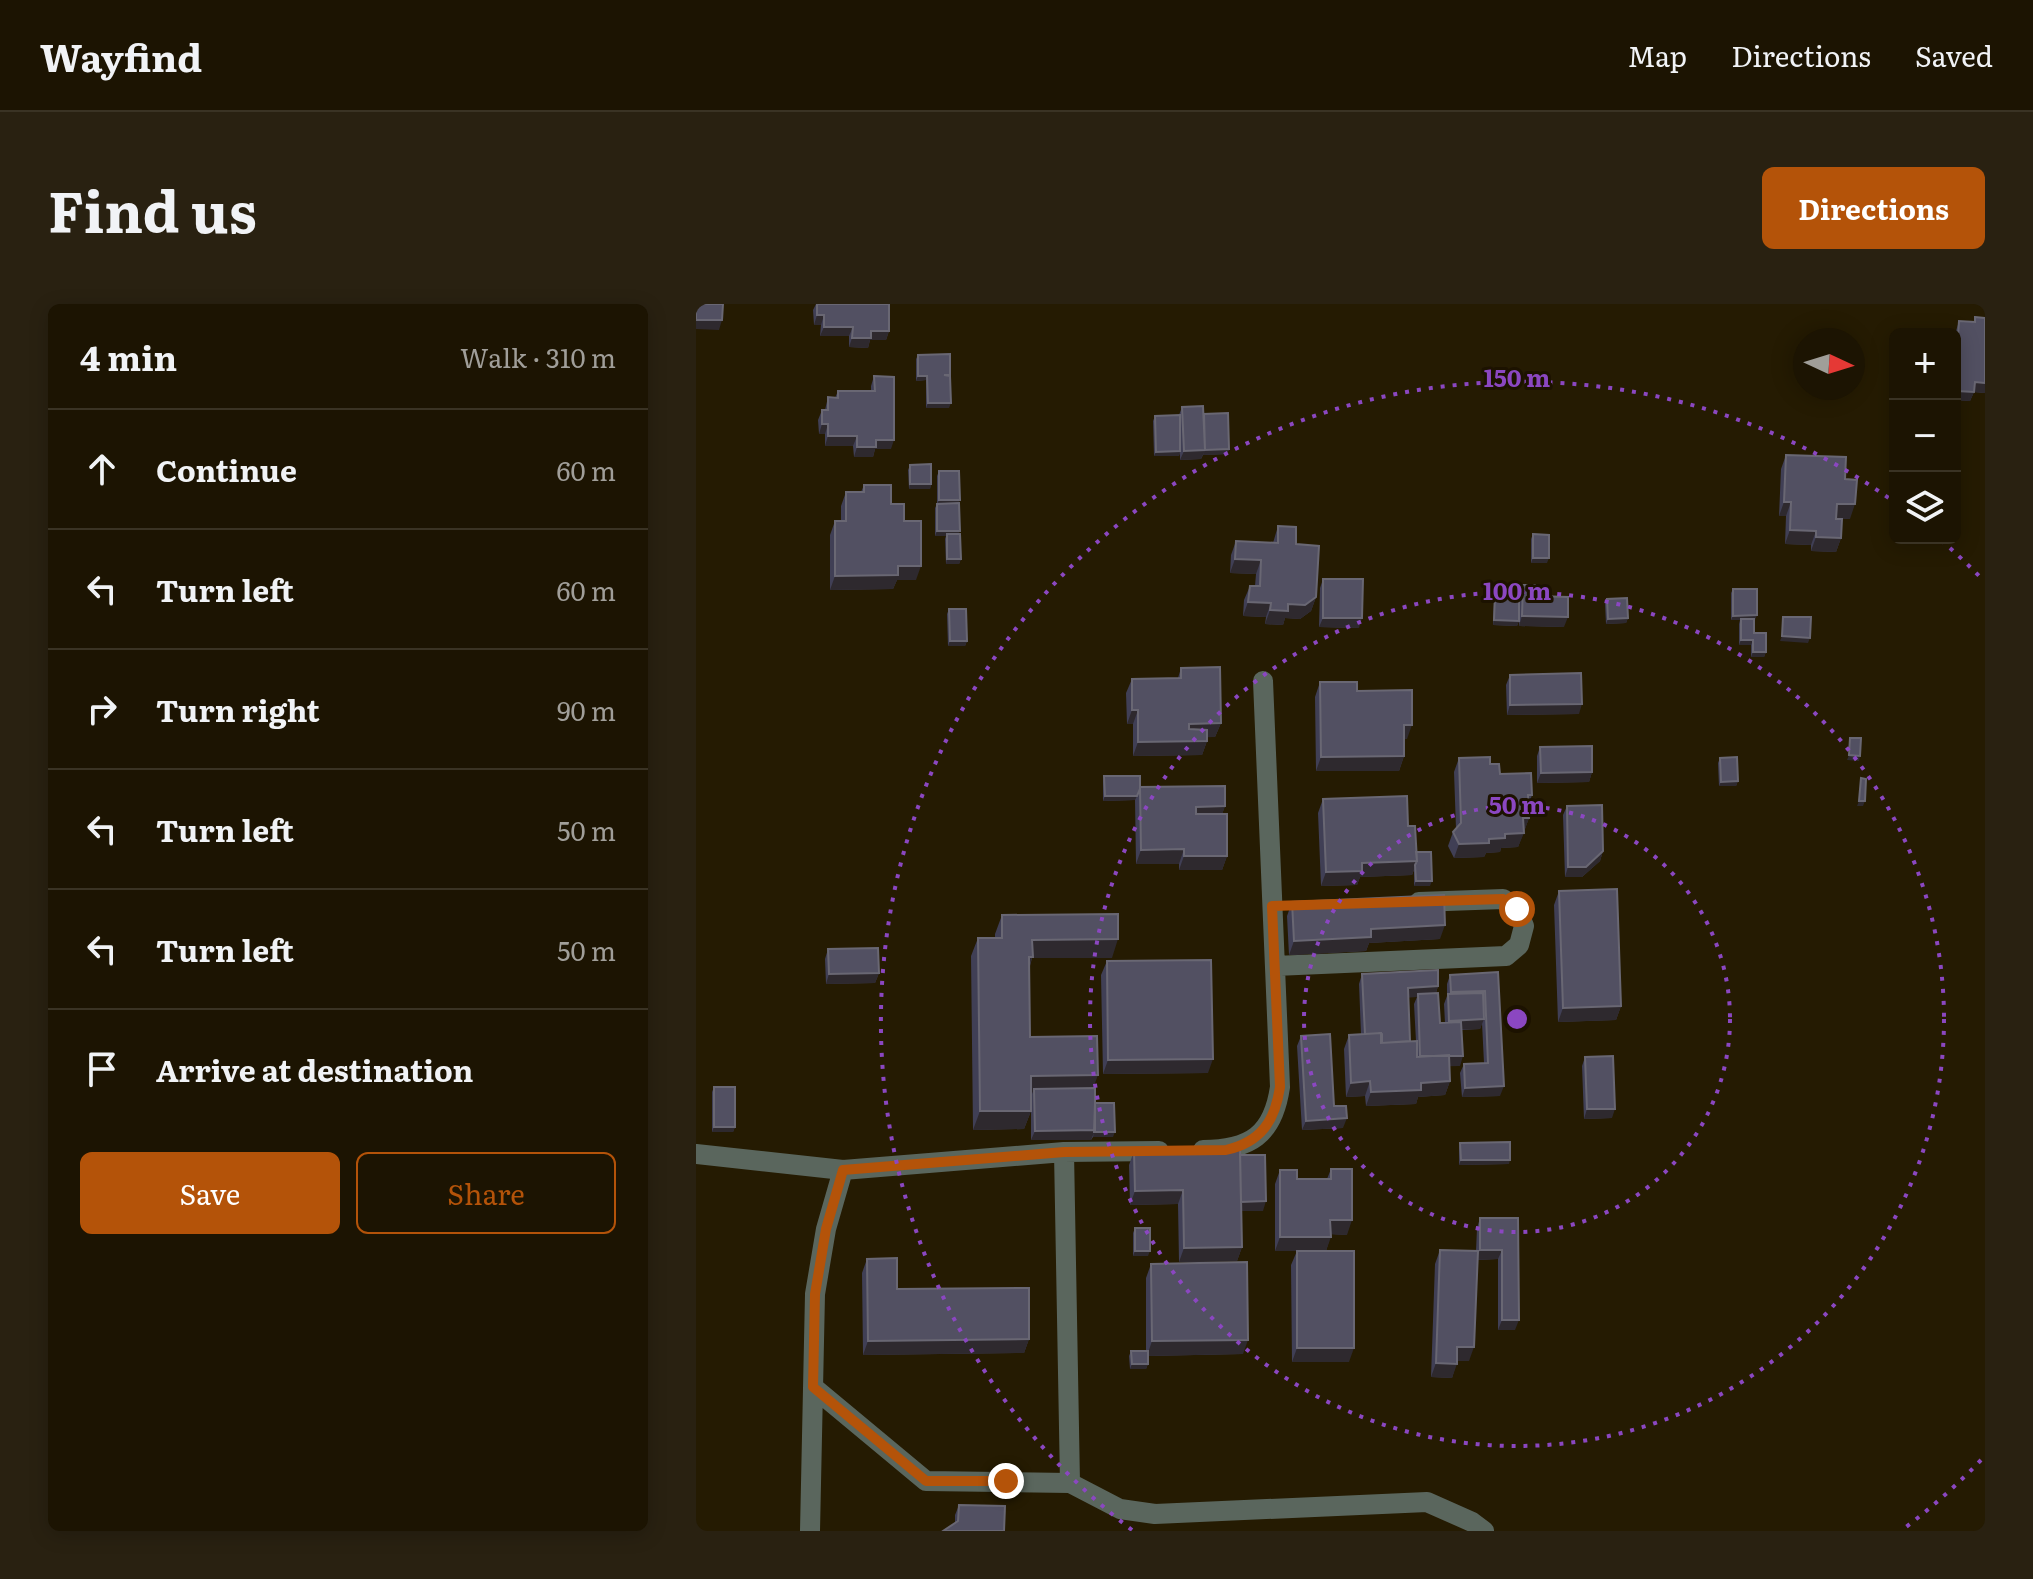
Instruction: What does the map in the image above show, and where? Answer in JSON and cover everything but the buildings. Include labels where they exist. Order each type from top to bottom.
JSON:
[{"type":"street","points":[[696,1154],[843,1170],[1064,1152],[1226,1150],[1252,1141],[1264,1131],[1273,1117],[1280,1087],[1275,966],[1280,906],[1263,681]]},
{"type":"street","points":[[1275,966],[1506,956],[1519,945],[1524,926],[1517,909],[1503,899],[1395,902]]},
{"type":"street","points":[[1064,1152],[1070,1483]]},
{"type":"street","points":[[810,1531],[815,1294],[826,1229],[843,1170]]},
{"type":"street","points":[[813,1387],[926,1481],[1070,1483],[1120,1509],[1158,1522],[1427,1502],[1472,1522],[1484,1531]]},
{"type":"route","points":[[1006,1481],[926,1481],[813,1387],[815,1294],[826,1229],[843,1170],[1064,1152],[1226,1150],[1240,1147],[1264,1131],[1273,1117],[1280,1087],[1272,906],[1503,899],[1517,909]]}]
